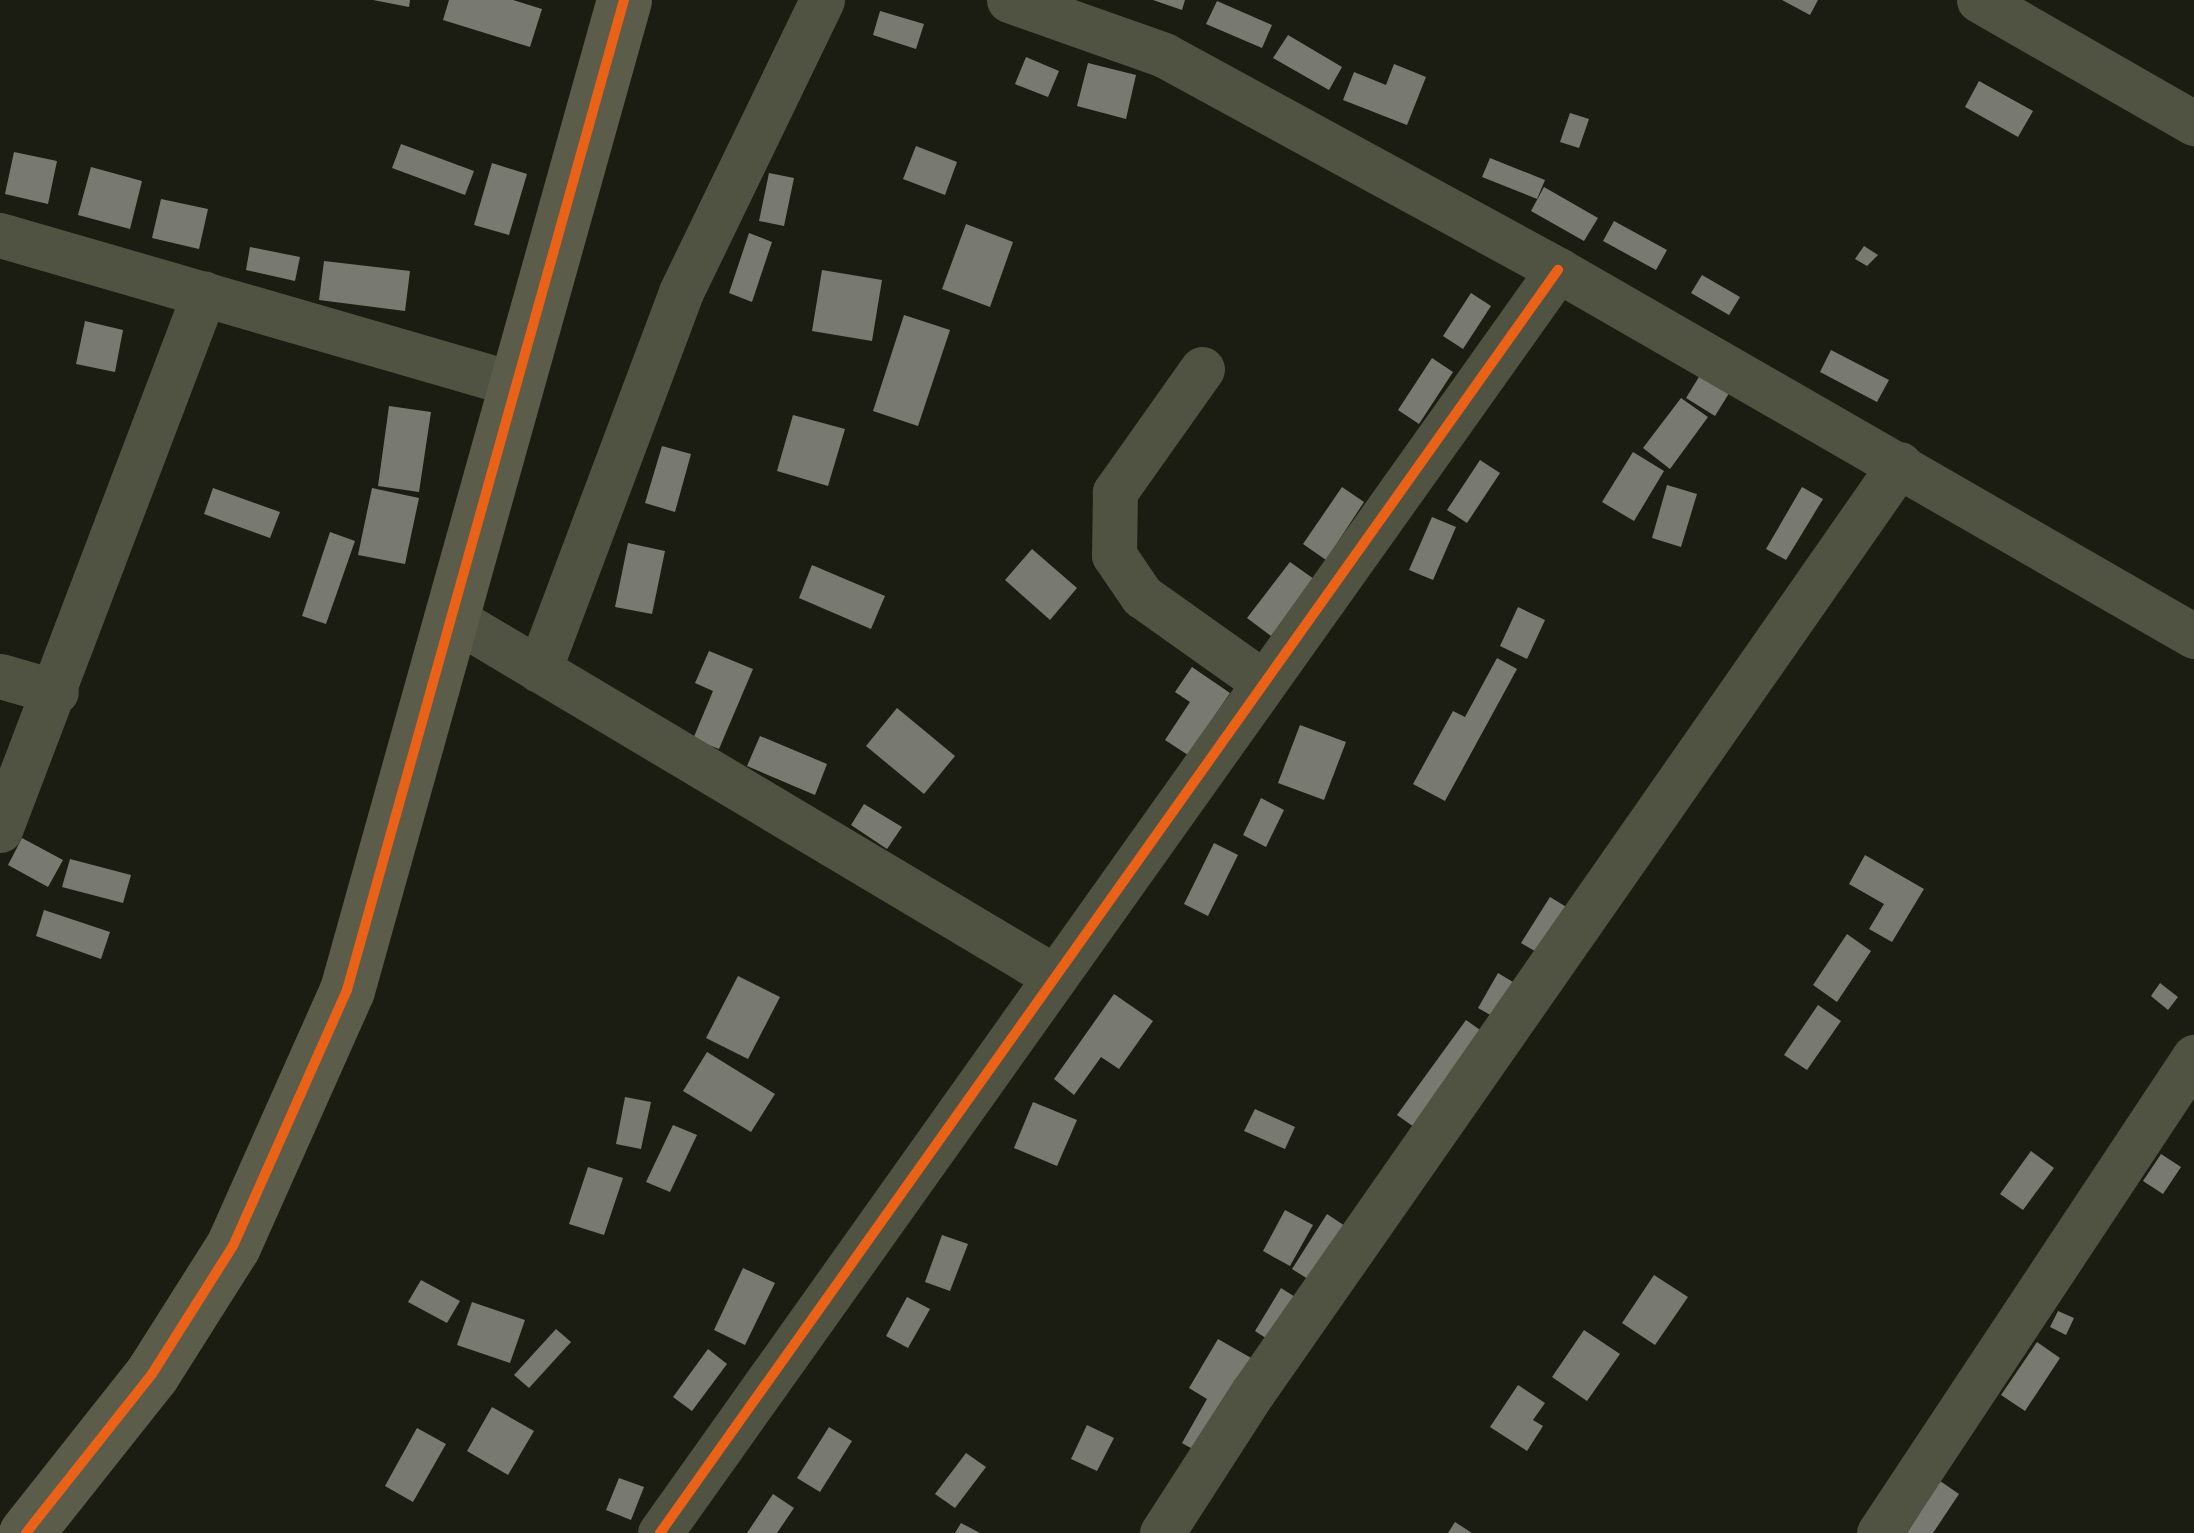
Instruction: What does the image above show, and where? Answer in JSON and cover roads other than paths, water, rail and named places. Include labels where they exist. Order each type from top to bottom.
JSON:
[{"type":"street","points":[[26,1533],[152,1374],[234,1246],[294,1118],[347,990],[624,0]]},
{"type":"street","points":[[539,670],[681,292],[822,0]]},
{"type":"street","points":[[1009,0],[1164,56],[1558,270],[2194,636]]},
{"type":"street","points":[[1979,0],[2194,123]]},
{"type":"street","points":[[0,235],[514,384]]},
{"type":"street","points":[[660,1533],[1260,680],[1558,270]]},
{"type":"street","points":[[0,830],[56,692],[204,294]]},
{"type":"street","points":[[1202,369],[1116,492],[1114,555],[1142,596],[1260,680]]},
{"type":"street","points":[[1162,1533],[1252,1392],[1900,464]]},
{"type":"street","points":[[453,618],[1055,976]]},
{"type":"street","points":[[0,676],[56,692]]},
{"type":"street","points":[[1879,1533],[2194,1057]]}]
